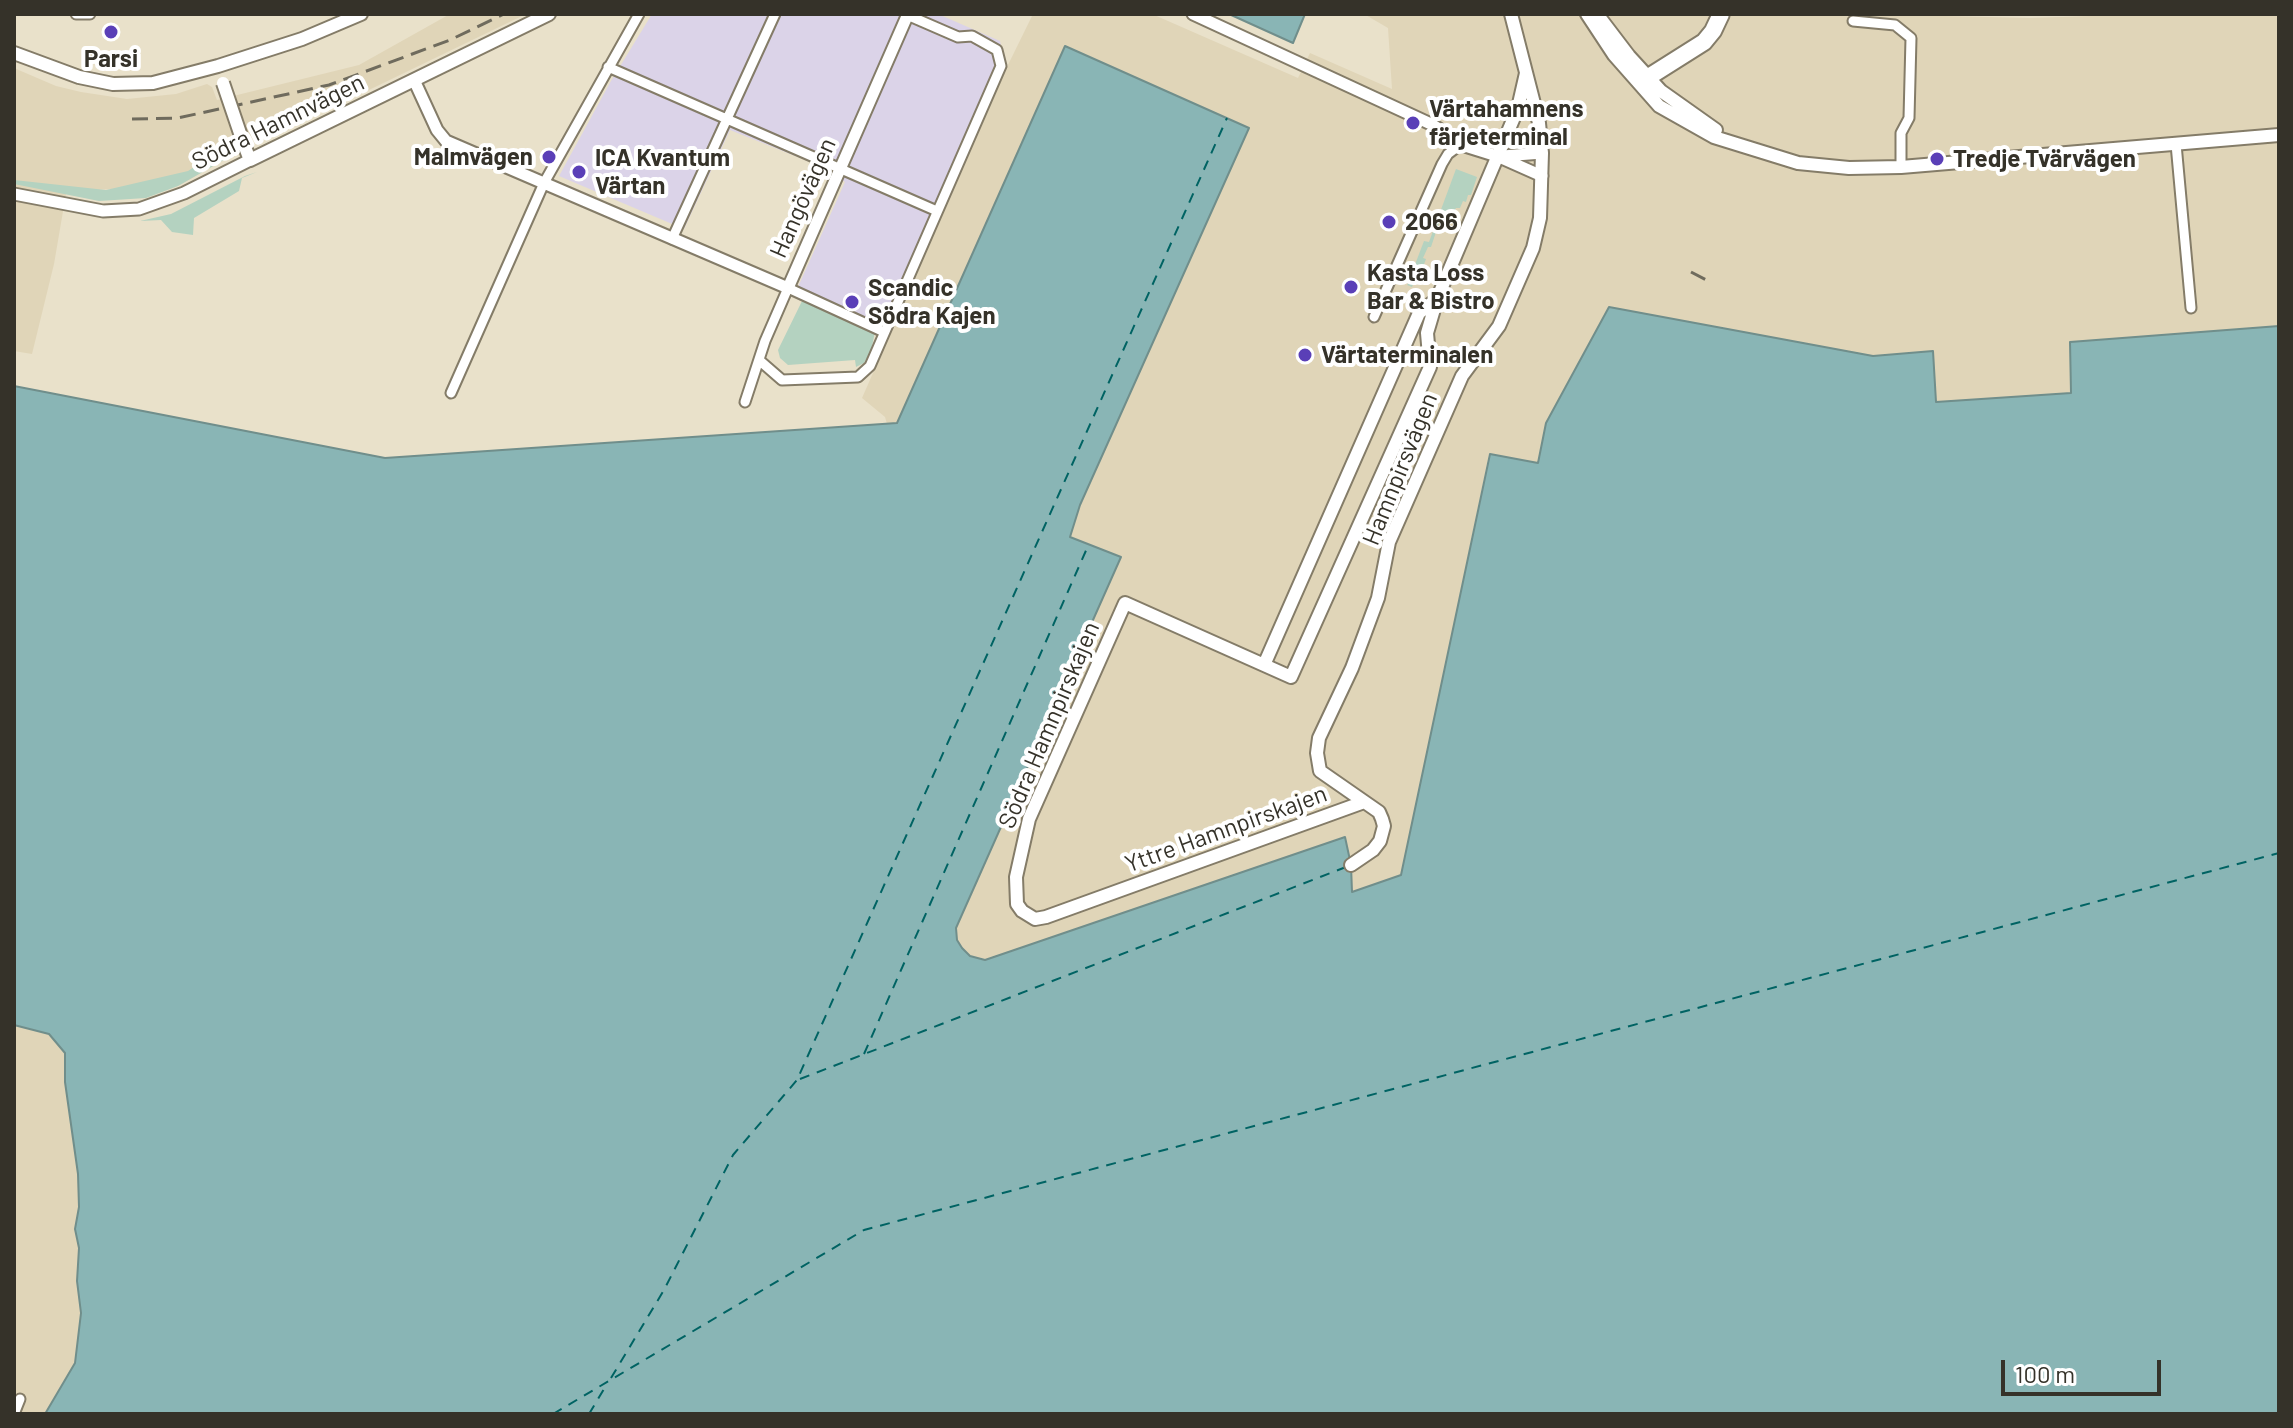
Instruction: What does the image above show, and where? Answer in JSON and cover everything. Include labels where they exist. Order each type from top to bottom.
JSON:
[{"type":"highway","points":[[1643,80],[1704,42],[1721,14]]},
{"type":"main road","points":[[14,53],[49,68],[113,84],[153,83],[302,39],[361,14]]},
{"type":"main road","name":"Södra Hamnvägen","points":[[250,160],[549,14]]},
{"type":"main road","name":"Hamnpirsvägen","points":[[1364,802],[1325,776],[1318,765],[1319,738],[1378,598],[1389,542],[1462,376],[1499,326],[1533,248],[1540,218],[1542,153],[1534,96],[1511,14]]},
{"type":"main road","points":[[1587,14],[1614,55],[1682,108],[1746,148],[1813,165],[1861,169],[1901,167],[2279,135]]},
{"type":"main road","points":[[1597,14],[1643,80]]},
{"type":"main road","points":[[218,66],[250,160]]},
{"type":"main road","name":"Hamnpirsvägen","points":[[1125,603],[1291,677],[1430,367],[1427,333],[1437,299],[1518,108],[1526,73]]},
{"type":"main road","name":"Hamnpirsvägen","points":[[1264,665],[1419,313],[1437,299]]},
{"type":"main road","name":"Södra Hamnpirskajen","points":[[1022,911],[1017,904],[1016,877],[1029,819],[1125,603]]},
{"type":"main road","name":"Yttre Hamnpirskajen","points":[[1022,911],[1035,919],[1046,917],[1364,802],[1379,812],[1383,833],[1373,850],[1351,865]]},
{"type":"street","points":[[76,14],[90,14]]},
{"type":"street","points":[[451,393],[544,183],[639,14]]},
{"type":"street","points":[[672,239],[775,14]]},
{"type":"street","points":[[759,360],[782,380],[858,377],[870,366],[1001,66],[997,50],[972,36],[958,37],[907,14]]},
{"type":"street","name":"Hangövägen","points":[[745,402],[788,288],[907,14]]},
{"type":"street","points":[[1193,14],[1433,125],[1465,146],[1542,176]]},
{"type":"street","points":[[1853,21],[1895,25],[1911,38],[1909,118],[1901,133],[1901,167]]},
{"type":"street","points":[[608,67],[937,211]]},
{"type":"street","points":[[414,80],[437,130],[446,141],[884,332]]},
{"type":"street","points":[[2176,144],[2191,308]]},
{"type":"street","points":[[1374,317],[1442,164],[1448,154],[1465,146]]},
{"type":"street","points":[[1497,156],[1542,153]]},
{"type":"street","name":"Södra Hamnvägen","points":[[14,194],[103,211],[139,209],[184,193],[250,160]]},
{"type":"street","points":[[14,1414],[20,1399]]},
{"type":"shaded area","points":[[450,14],[526,14],[342,103],[313,110],[233,143],[229,157],[178,186],[92,190],[67,188],[54,264],[32,354],[14,351],[14,68],[56,86],[127,99],[176,94],[207,84],[212,87],[217,100],[359,65]]},
{"type":"shaded area","points":[[652,14],[938,14],[1000,41],[1006,69],[894,330],[798,287],[845,182],[828,169],[730,130],[684,229],[559,176]]},
{"type":"shaded area","points":[[1033,14],[1152,14],[1298,78],[1310,53],[1392,89],[1388,28],[1364,14],[1861,14],[2030,18],[2279,14],[2279,326],[2070,342],[2072,393],[1935,402],[1933,351],[1873,356],[1609,307],[1546,423],[1538,463],[1489,454],[1402,875],[1352,893],[1351,865],[1344,837],[985,960],[970,956],[962,948],[957,940],[956,928],[1120,558],[1070,538],[1080,505],[1248,128],[1065,46],[897,423],[887,424],[885,417],[862,398]]},
{"type":"shaded area","points":[[14,1025],[49,1034],[65,1053],[65,1082],[78,1174],[79,1207],[75,1229],[79,1248],[77,1281],[81,1313],[75,1363],[45,1414],[14,1414]]},
{"type":"green space","points":[[232,142],[233,150],[229,157],[178,186],[146,198],[99,201],[14,184],[14,180],[106,190],[188,171]]},
{"type":"green space","points":[[1456,169],[1477,177],[1471,195],[1460,208],[1446,214],[1442,224],[1439,223],[1431,247],[1428,247],[1423,258],[1426,259],[1420,275],[1417,274],[1412,287],[1407,285],[1414,276],[1411,275],[1424,241],[1429,242]]},
{"type":"green space","points":[[257,172],[242,178],[239,191],[194,218],[193,235],[172,232],[161,220],[140,221],[171,214],[245,176]]},
{"type":"green space","points":[[803,299],[875,332],[871,351],[864,363],[856,367],[855,360],[788,365],[780,358],[778,350]]},
{"type":"water","points":[[1229,14],[1305,14],[1293,43]]},
{"type":"water","points":[[1065,46],[1249,128],[1080,505],[1070,537],[1121,557],[956,928],[957,940],[962,948],[970,956],[985,960],[1345,837],[1351,865],[1352,892],[1401,875],[1490,454],[1538,463],[1546,423],[1609,307],[1873,356],[1933,351],[1936,402],[2071,393],[2070,342],[2279,326],[2279,1414],[45,1414],[75,1363],[81,1313],[77,1281],[79,1248],[75,1229],[79,1207],[78,1174],[65,1082],[65,1053],[49,1034],[14,1025],[14,386],[385,458],[897,423]]},
{"type":"ferry route","points":[[611,1378],[664,1290],[733,1155],[797,1080],[1227,118]]},
{"type":"ferry route","points":[[864,1054],[1088,546]]},
{"type":"ferry route","points":[[553,1414],[864,1230],[2279,853]]},
{"type":"ferry route","points":[[800,1079],[1346,867]]},
{"type":"ferry route","points":[[589,1414],[607,1384]]},
{"type":"railway","points":[[132,119],[178,118],[329,85],[450,40],[504,14]]},
{"type":"railway","points":[[1691,272],[1710,282]]},
{"type":"place","name":"Parsi","points":[[111,32]]},
{"type":"place","name":"Värtahamnens färjeterminal","points":[[1413,123]]},
{"type":"place","name":"Malmvägen","points":[[549,157]]},
{"type":"place","name":"Tredje Tvärvägen","points":[[1937,159]]},
{"type":"place","name":"ICA Kvantum Värtan","points":[[579,172]]},
{"type":"place","name":"2066","points":[[1389,222]]},
{"type":"place","name":"Kasta Loss Bar & Bistro","points":[[1351,287]]},
{"type":"place","name":"Scandic Södra Kajen","points":[[852,302]]},
{"type":"place","name":"Värtaterminalen","points":[[1305,355]]}]
